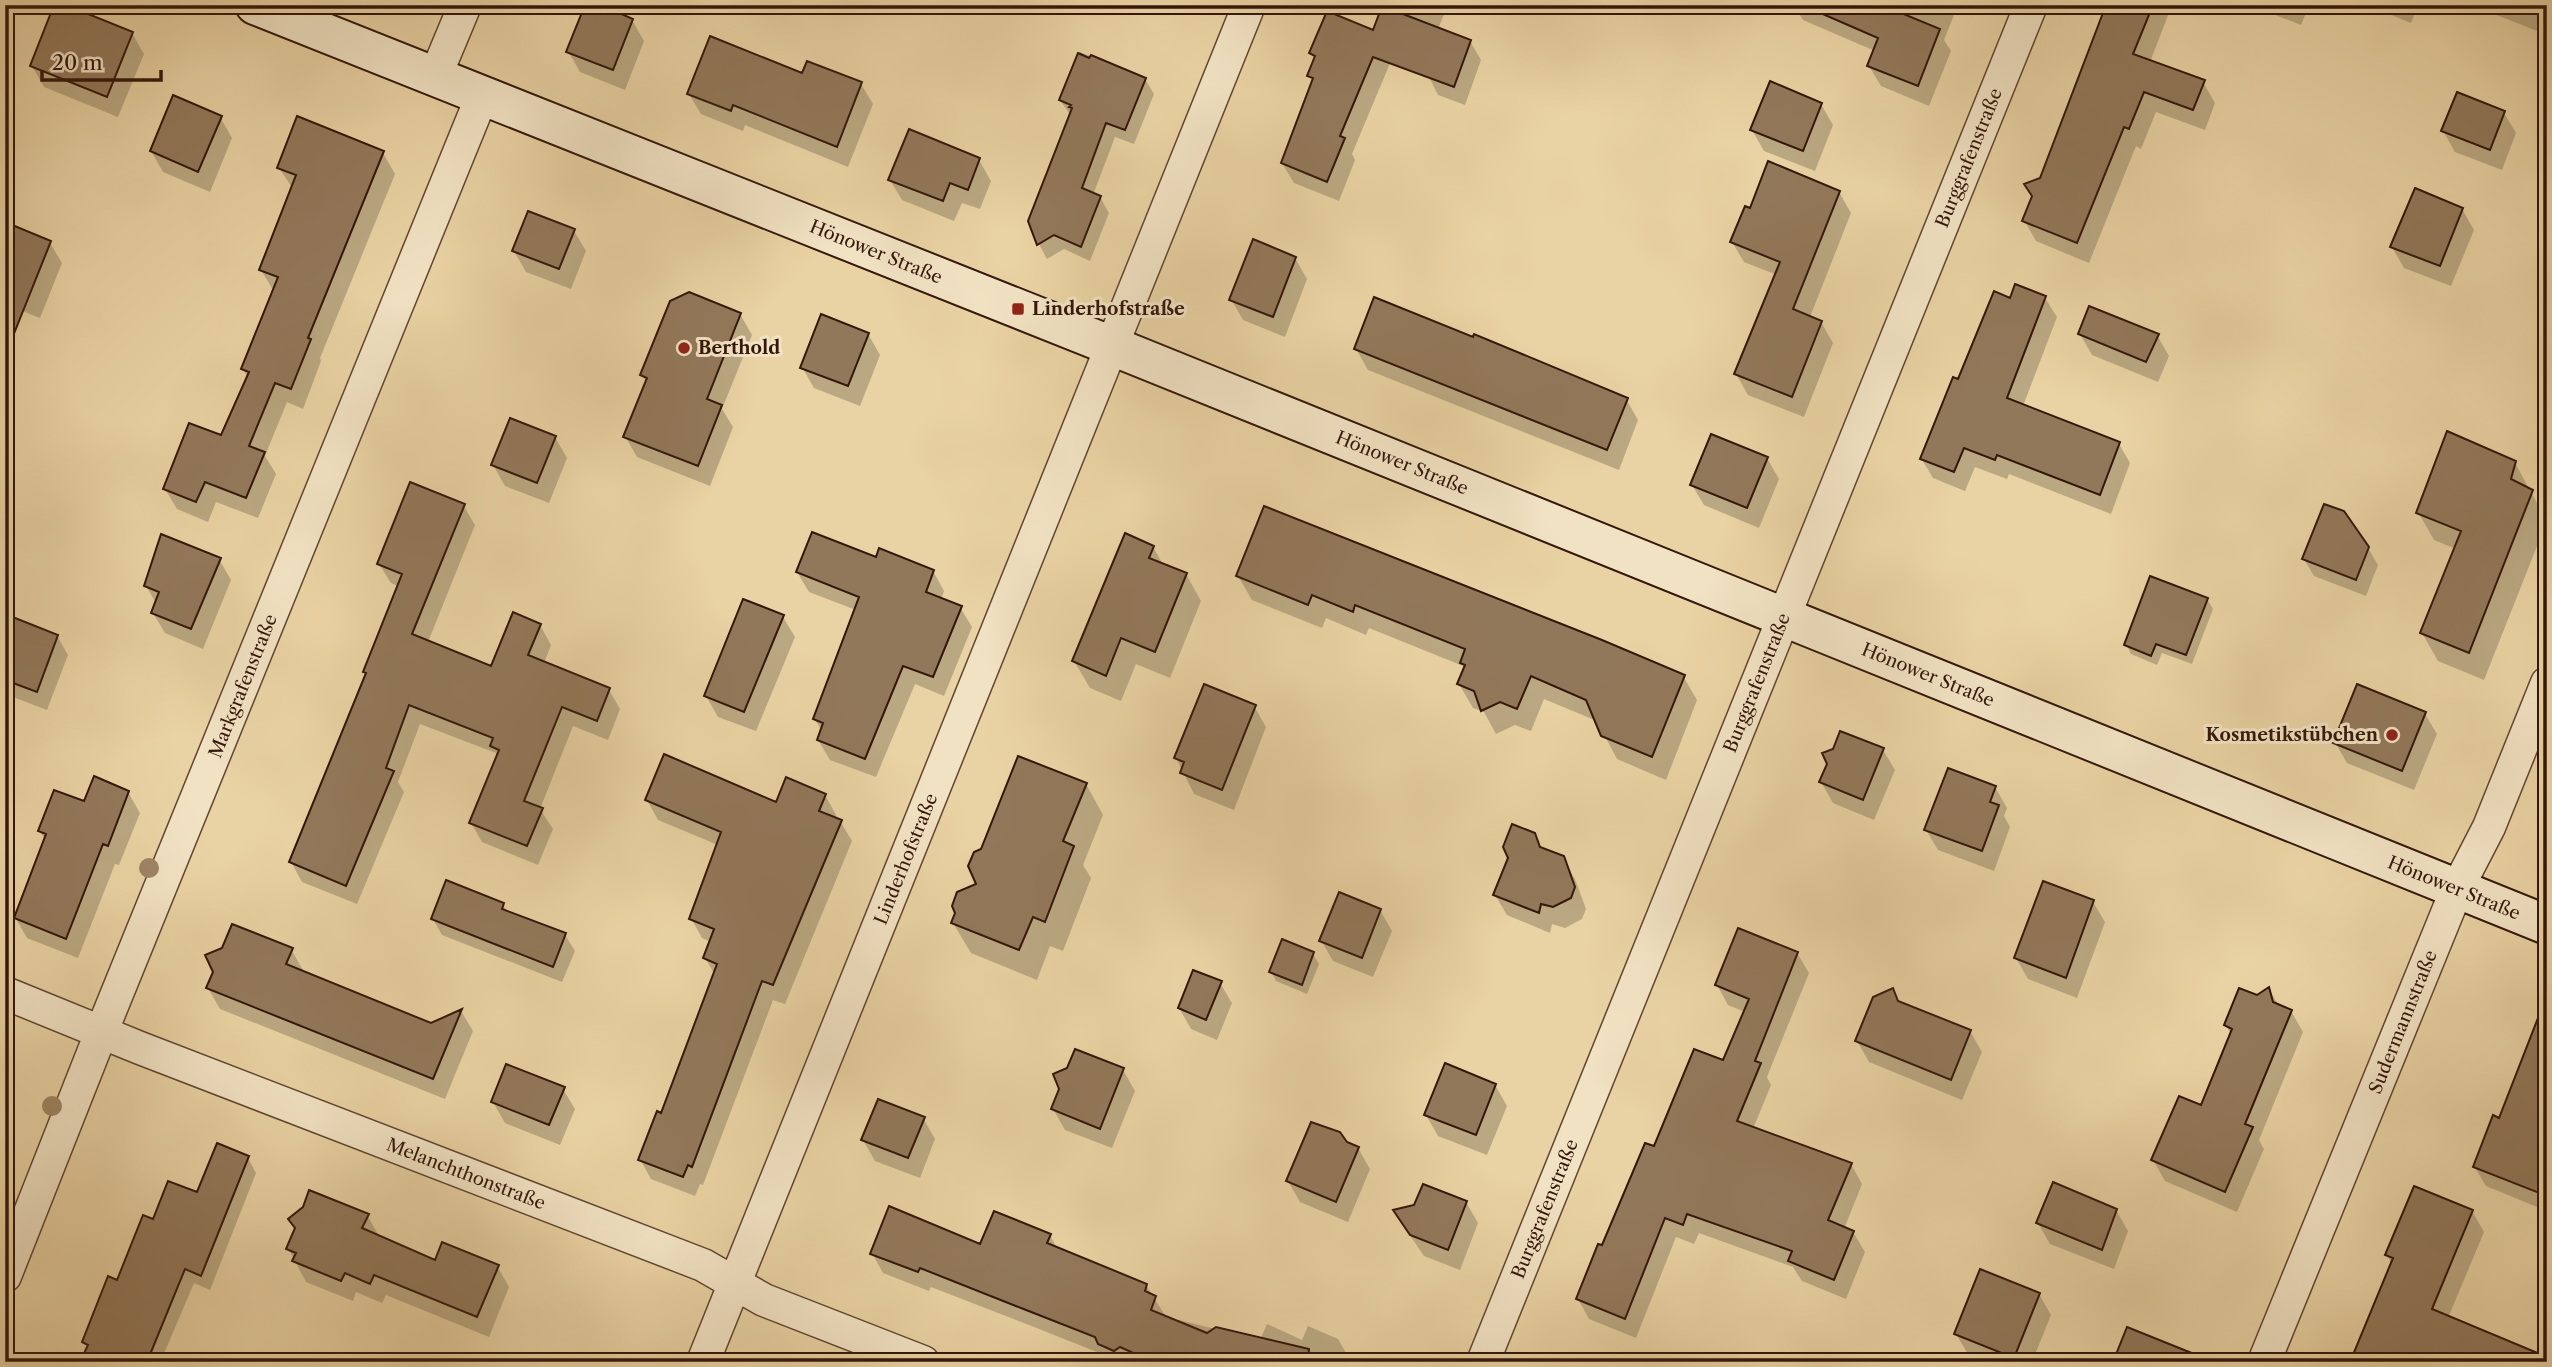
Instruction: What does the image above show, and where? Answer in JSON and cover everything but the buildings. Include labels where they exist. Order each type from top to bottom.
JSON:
[{"type":"main road","name":"Hönower Straße","points":[[256,5],[1112,346],[2547,925]]},
{"type":"street","points":[[435,77],[465,5]]},
{"type":"street","name":"Linderhofstraße","points":[[703,1362],[1249,5]]},
{"type":"street","name":"Burggrafenstraße","points":[[1483,1362],[2031,5]]},
{"type":"street","name":"Markgrafenstraße","points":[[5,1276],[482,96]]},
{"type":"street","name":"Sudermannstraße","points":[[2263,1362],[2457,889],[2489,827],[2547,683]]},
{"type":"street","name":"Melanchthonstraße","points":[[5,993],[690,1260],[764,1300],[923,1362]]},
{"type":"place","name":"Linderhofstraße","points":[[1018,309]]},
{"type":"place","name":"Berthold","points":[[684,348]]},
{"type":"place","name":"Kosmetikstübchen","points":[[2392,735]]}]
